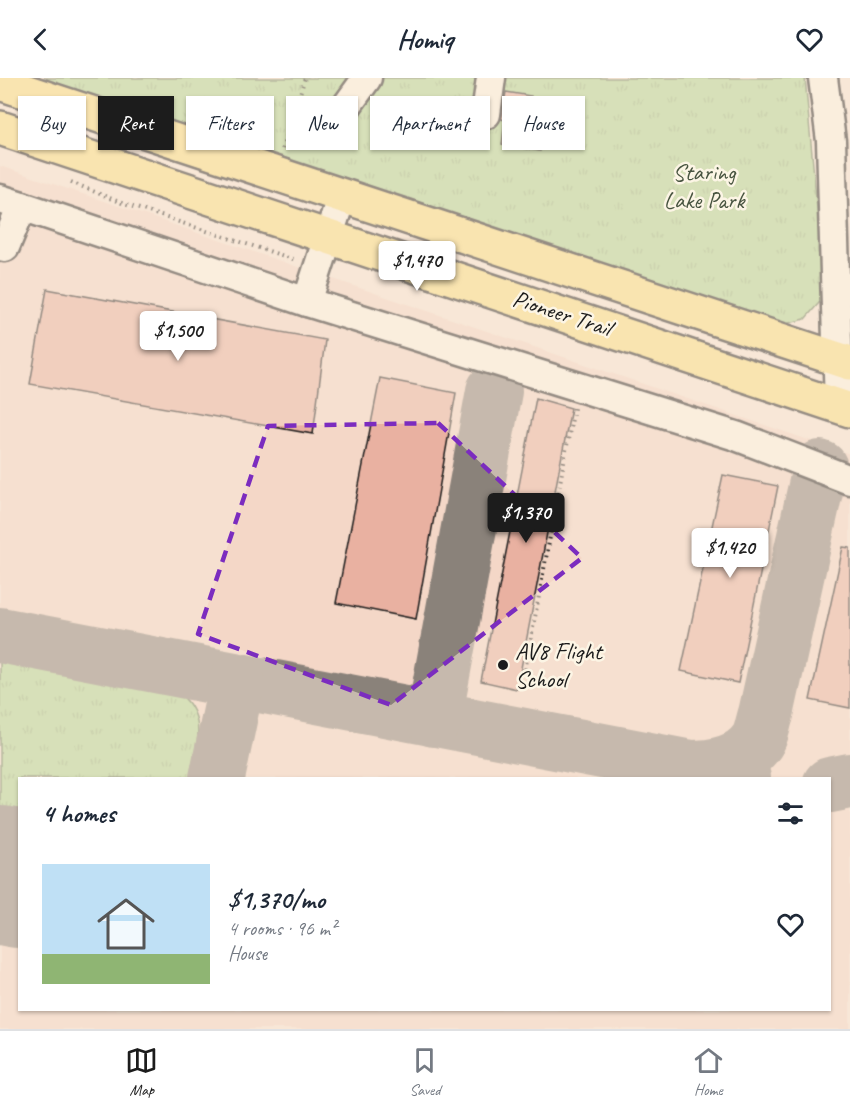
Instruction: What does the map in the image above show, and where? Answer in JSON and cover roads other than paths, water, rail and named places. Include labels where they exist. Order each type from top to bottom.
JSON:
[{"type":"main road","name":"Pioneer Trail","points":[[0,82],[844,361]]},
{"type":"main road","name":"Pioneer Trail","points":[[0,128],[845,408]]},
{"type":"street","points":[[354,96],[367,78]]},
{"type":"street","points":[[488,96],[491,78]]},
{"type":"street","points":[[823,78],[831,141],[845,408]]},
{"type":"street","points":[[307,302],[342,195]]},
{"type":"street","points":[[0,246],[5,247],[11,203],[307,302],[736,436],[850,480]]},
{"type":"place","name":"AV8 Flight School","points":[[503,665]]},
{"type":"park label","name":"Staring Lake Park","points":[[704,186]]}]
